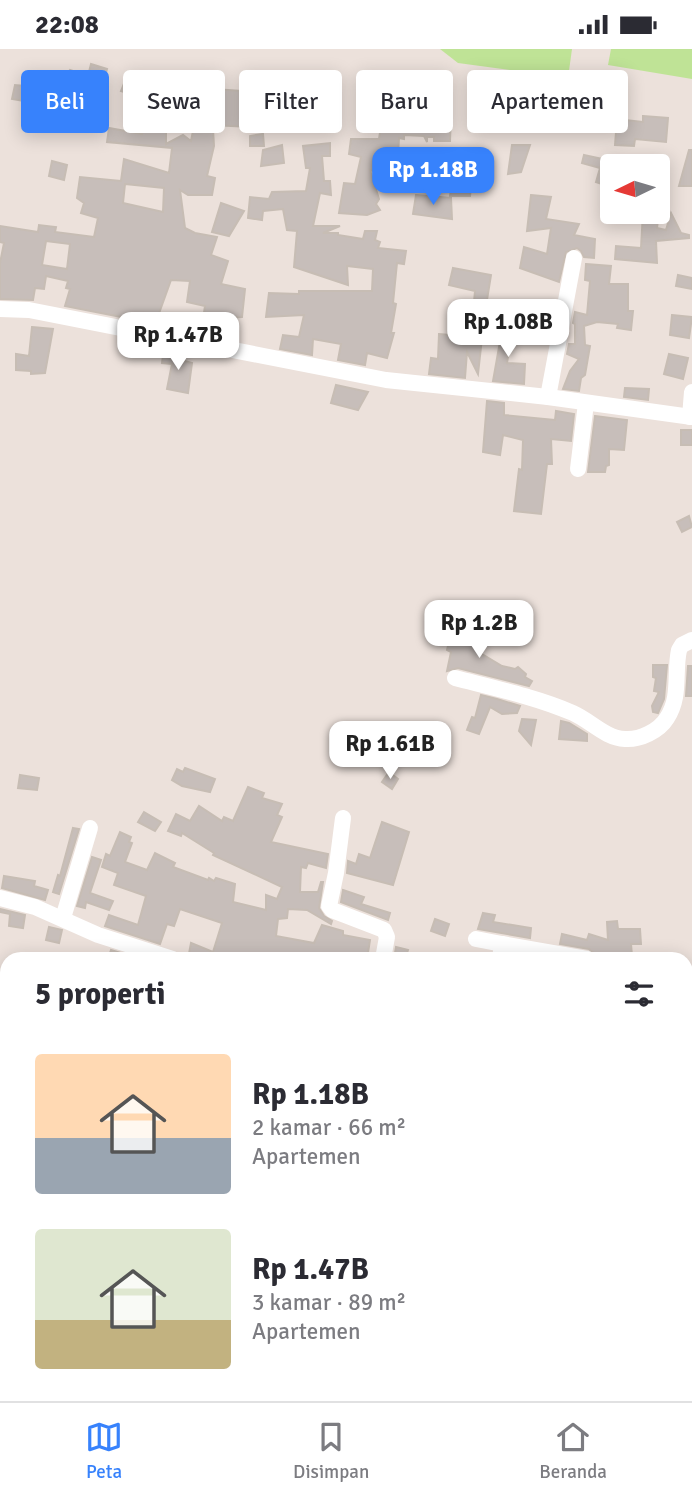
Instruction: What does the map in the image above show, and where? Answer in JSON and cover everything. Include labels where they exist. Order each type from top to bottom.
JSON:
[{"type":"street","points":[[548,397],[574,258]]},
{"type":"street","points":[[0,309],[29,310],[386,380],[548,397],[691,417],[692,392]]},
{"type":"street","points":[[578,469],[586,403]]},
{"type":"street","points":[[455,678],[570,712],[610,735],[630,740],[646,735],[667,718],[676,696],[679,650],[682,645],[692,640]]},
{"type":"street","points":[[343,818],[329,905],[332,910],[384,930],[387,937],[384,952]]},
{"type":"street","points":[[63,918],[90,828]]},
{"type":"street","points":[[0,898],[35,907],[99,936],[150,952]]},
{"type":"street","points":[[476,939],[501,951]]},
{"type":"green space","points":[[440,49],[572,49],[569,70],[509,70],[458,63]]},
{"type":"green space","points":[[611,49],[692,49],[692,79],[608,65]]},
{"type":"building","points":[[91,64],[107,69],[107,70],[90,70]]},
{"type":"building","points":[[15,85],[21,86],[21,101],[12,99]]},
{"type":"building","points":[[225,90],[239,91],[239,126],[225,126]]},
{"type":"building","points":[[643,116],[668,118],[666,142],[635,139],[634,146],[615,145],[616,133],[628,133],[628,120],[643,122]]},
{"type":"building","points":[[109,128],[123,131],[123,133],[166,133],[166,144],[183,135],[191,141],[193,133],[213,133],[214,146],[207,176],[215,178],[212,195],[188,195],[180,190],[185,228],[195,233],[217,237],[211,255],[228,261],[221,284],[245,289],[242,317],[219,318],[219,324],[213,322],[211,335],[201,333],[205,306],[187,302],[190,281],[171,280],[158,316],[144,313],[142,321],[65,306],[70,289],[66,288],[68,281],[46,276],[44,289],[35,288],[33,300],[0,299],[0,263],[4,243],[0,242],[0,226],[38,232],[39,225],[56,227],[55,232],[94,237],[98,218],[81,213],[84,203],[77,198],[80,177],[121,181],[124,159],[169,173],[172,148],[107,142]],"holes":[[[125,184],[164,188],[163,212],[123,203]],[[46,241],[70,244],[67,269],[42,265]]]},
{"type":"building","points":[[380,133],[450,133],[450,141],[434,141],[434,137],[427,137],[427,142],[424,136],[404,135],[404,139],[399,138],[398,155],[404,157],[400,173],[374,167],[374,171],[370,170],[379,199],[376,204],[380,210],[367,215],[339,213],[344,183],[355,184],[361,157],[349,154],[351,139],[379,139]]},
{"type":"building","points":[[263,134],[264,146],[250,146],[250,136]]},
{"type":"building","points":[[330,143],[330,156],[322,156],[324,181],[330,181],[331,195],[320,193],[313,226],[340,226],[323,233],[338,233],[363,239],[365,231],[377,231],[375,240],[380,242],[378,248],[406,251],[404,264],[397,263],[393,303],[396,304],[391,333],[394,333],[387,358],[367,353],[365,365],[338,360],[341,344],[313,339],[312,355],[280,349],[283,335],[299,337],[304,315],[266,317],[269,293],[372,291],[373,269],[347,266],[348,285],[294,267],[297,231],[287,230],[283,209],[263,211],[262,220],[248,218],[250,197],[269,199],[272,192],[306,191],[310,168],[306,168],[303,146]]},
{"type":"building","points":[[282,145],[284,163],[261,166],[263,150]]},
{"type":"building","points":[[512,145],[530,145],[521,172],[508,174]]},
{"type":"building","points":[[689,150],[692,150],[692,186],[679,186]]},
{"type":"building","points":[[584,155],[600,158],[600,168],[582,163]]},
{"type":"building","points":[[52,161],[67,165],[64,180],[49,176]]},
{"type":"building","points":[[600,168],[600,183],[596,182]]},
{"type":"building","points":[[452,184],[471,187],[470,196],[450,196]]},
{"type":"building","points":[[416,195],[451,198],[452,219],[413,214]]},
{"type":"building","points":[[531,195],[551,197],[546,219],[579,224],[574,235],[595,239],[594,258],[584,257],[577,248],[566,252],[559,282],[520,268],[524,247],[547,254],[551,228],[527,231]]},
{"type":"building","points":[[221,203],[244,211],[229,236],[212,232]]},
{"type":"building","points":[[671,213],[681,233],[689,235],[689,238],[656,241],[657,263],[615,259],[616,246],[641,248],[642,224],[658,224],[657,228],[666,230],[670,224]]},
{"type":"building","points":[[586,264],[611,266],[609,284],[628,284],[628,311],[633,311],[631,330],[617,328],[618,324],[597,322],[584,326],[585,345],[590,346],[579,391],[563,389],[570,371],[579,359],[567,354],[569,344],[575,344],[575,312],[587,315],[590,281],[585,280]]},
{"type":"building","points":[[453,268],[491,275],[486,306],[474,302],[475,291],[449,285]]},
{"type":"building","points":[[678,275],[692,278],[692,289],[676,286]]},
{"type":"building","points":[[672,315],[692,317],[689,338],[670,335]]},
{"type":"building","points":[[504,319],[514,321],[507,363],[525,364],[524,384],[493,381]]},
{"type":"building","points":[[32,327],[53,329],[45,373],[31,374],[31,371],[16,370],[16,354],[29,356]]},
{"type":"building","points":[[439,334],[482,338],[478,374],[467,352],[465,378],[429,374],[431,358],[438,359]]},
{"type":"building","points":[[164,347],[174,349],[173,358],[192,363],[188,393],[167,389],[172,364],[162,363]]},
{"type":"building","points":[[669,354],[688,358],[683,379],[664,374]]},
{"type":"building","points":[[336,385],[368,392],[358,410],[331,403]]},
{"type":"building","points":[[625,388],[649,389],[648,400],[624,397]]},
{"type":"building","points":[[487,401],[504,403],[504,415],[555,420],[556,411],[574,414],[571,441],[551,439],[552,464],[547,464],[541,514],[514,511],[519,469],[522,470],[523,440],[503,435],[500,455],[483,452]]},
{"type":"building","points":[[595,416],[627,420],[624,450],[609,449],[609,465],[606,466],[605,472],[588,472]]},
{"type":"building","points":[[681,430],[692,430],[692,445],[681,445]]},
{"type":"building","points":[[689,516],[692,527],[682,532],[677,522]]},
{"type":"building","points":[[453,625],[464,629],[463,634],[479,647],[477,651],[502,666],[515,669],[518,667],[526,674],[525,677],[532,681],[529,686],[458,668],[447,671],[451,652],[447,650]]},
{"type":"building","points":[[653,665],[667,665],[664,699],[658,713],[653,712],[652,706],[659,692],[654,691],[656,678],[653,677]]},
{"type":"building","points":[[688,666],[692,666],[692,696],[686,696]]},
{"type":"building","points":[[481,695],[520,706],[517,713],[502,714],[490,707],[479,734],[467,730],[472,717],[475,718]]},
{"type":"building","points":[[522,719],[536,720],[531,745],[519,731]]},
{"type":"building","points":[[561,721],[587,734],[587,741],[559,739]]},
{"type":"building","points":[[185,768],[215,779],[210,792],[182,786],[172,780],[177,769],[183,772]]},
{"type":"building","points":[[389,772],[398,779],[392,789],[382,782]]},
{"type":"building","points":[[20,775],[39,778],[37,790],[18,788]]},
{"type":"building","points":[[248,787],[264,793],[262,798],[282,804],[277,815],[282,817],[271,842],[328,854],[326,868],[308,863],[306,868],[301,867],[300,892],[318,892],[323,882],[319,908],[324,916],[332,921],[331,924],[307,910],[288,909],[287,918],[278,919],[276,936],[314,943],[322,925],[343,931],[343,935],[370,940],[368,952],[213,952],[222,923],[180,909],[174,926],[167,924],[160,944],[105,926],[109,915],[138,925],[146,896],[114,885],[118,873],[102,867],[106,854],[110,856],[120,832],[131,837],[129,842],[132,843],[125,862],[147,870],[155,853],[175,863],[173,867],[208,880],[209,878],[214,881],[216,878],[235,884],[233,902],[266,910],[266,895],[277,899],[282,887],[213,855],[214,853],[182,833],[181,836],[168,831],[176,814],[190,821],[199,806],[222,821],[224,817],[233,821]]},
{"type":"building","points":[[144,812],[161,822],[155,831],[138,822]]},
{"type":"building","points":[[382,822],[409,832],[393,885],[347,873],[348,861],[356,864],[359,854],[370,858]]},
{"type":"building","points":[[73,828],[79,829],[59,894],[53,892]]},
{"type":"building","points":[[92,857],[101,860],[90,893],[113,901],[109,910],[86,902],[85,908],[77,906]]},
{"type":"building","points":[[4,876],[35,881],[34,886],[48,890],[45,900],[2,888]]},
{"type":"building","points":[[343,890],[364,897],[361,904],[390,913],[388,920],[341,902]]},
{"type":"building","points":[[0,909],[25,915],[23,928],[9,926],[10,914],[0,912]]},
{"type":"building","points":[[483,913],[495,915],[493,922],[531,928],[530,938],[478,929]]},
{"type":"building","points":[[435,919],[449,924],[445,936],[431,931]]},
{"type":"building","points":[[617,921],[618,929],[640,929],[641,944],[631,944],[632,952],[592,952],[560,944],[562,934],[587,940],[589,934],[608,940],[607,922]]},
{"type":"building","points":[[49,927],[62,930],[59,943],[46,940]]},
{"type":"building","points":[[191,943],[213,952],[189,952]]},
{"type":"building","points":[[396,947],[408,950],[407,952],[395,952]]}]
